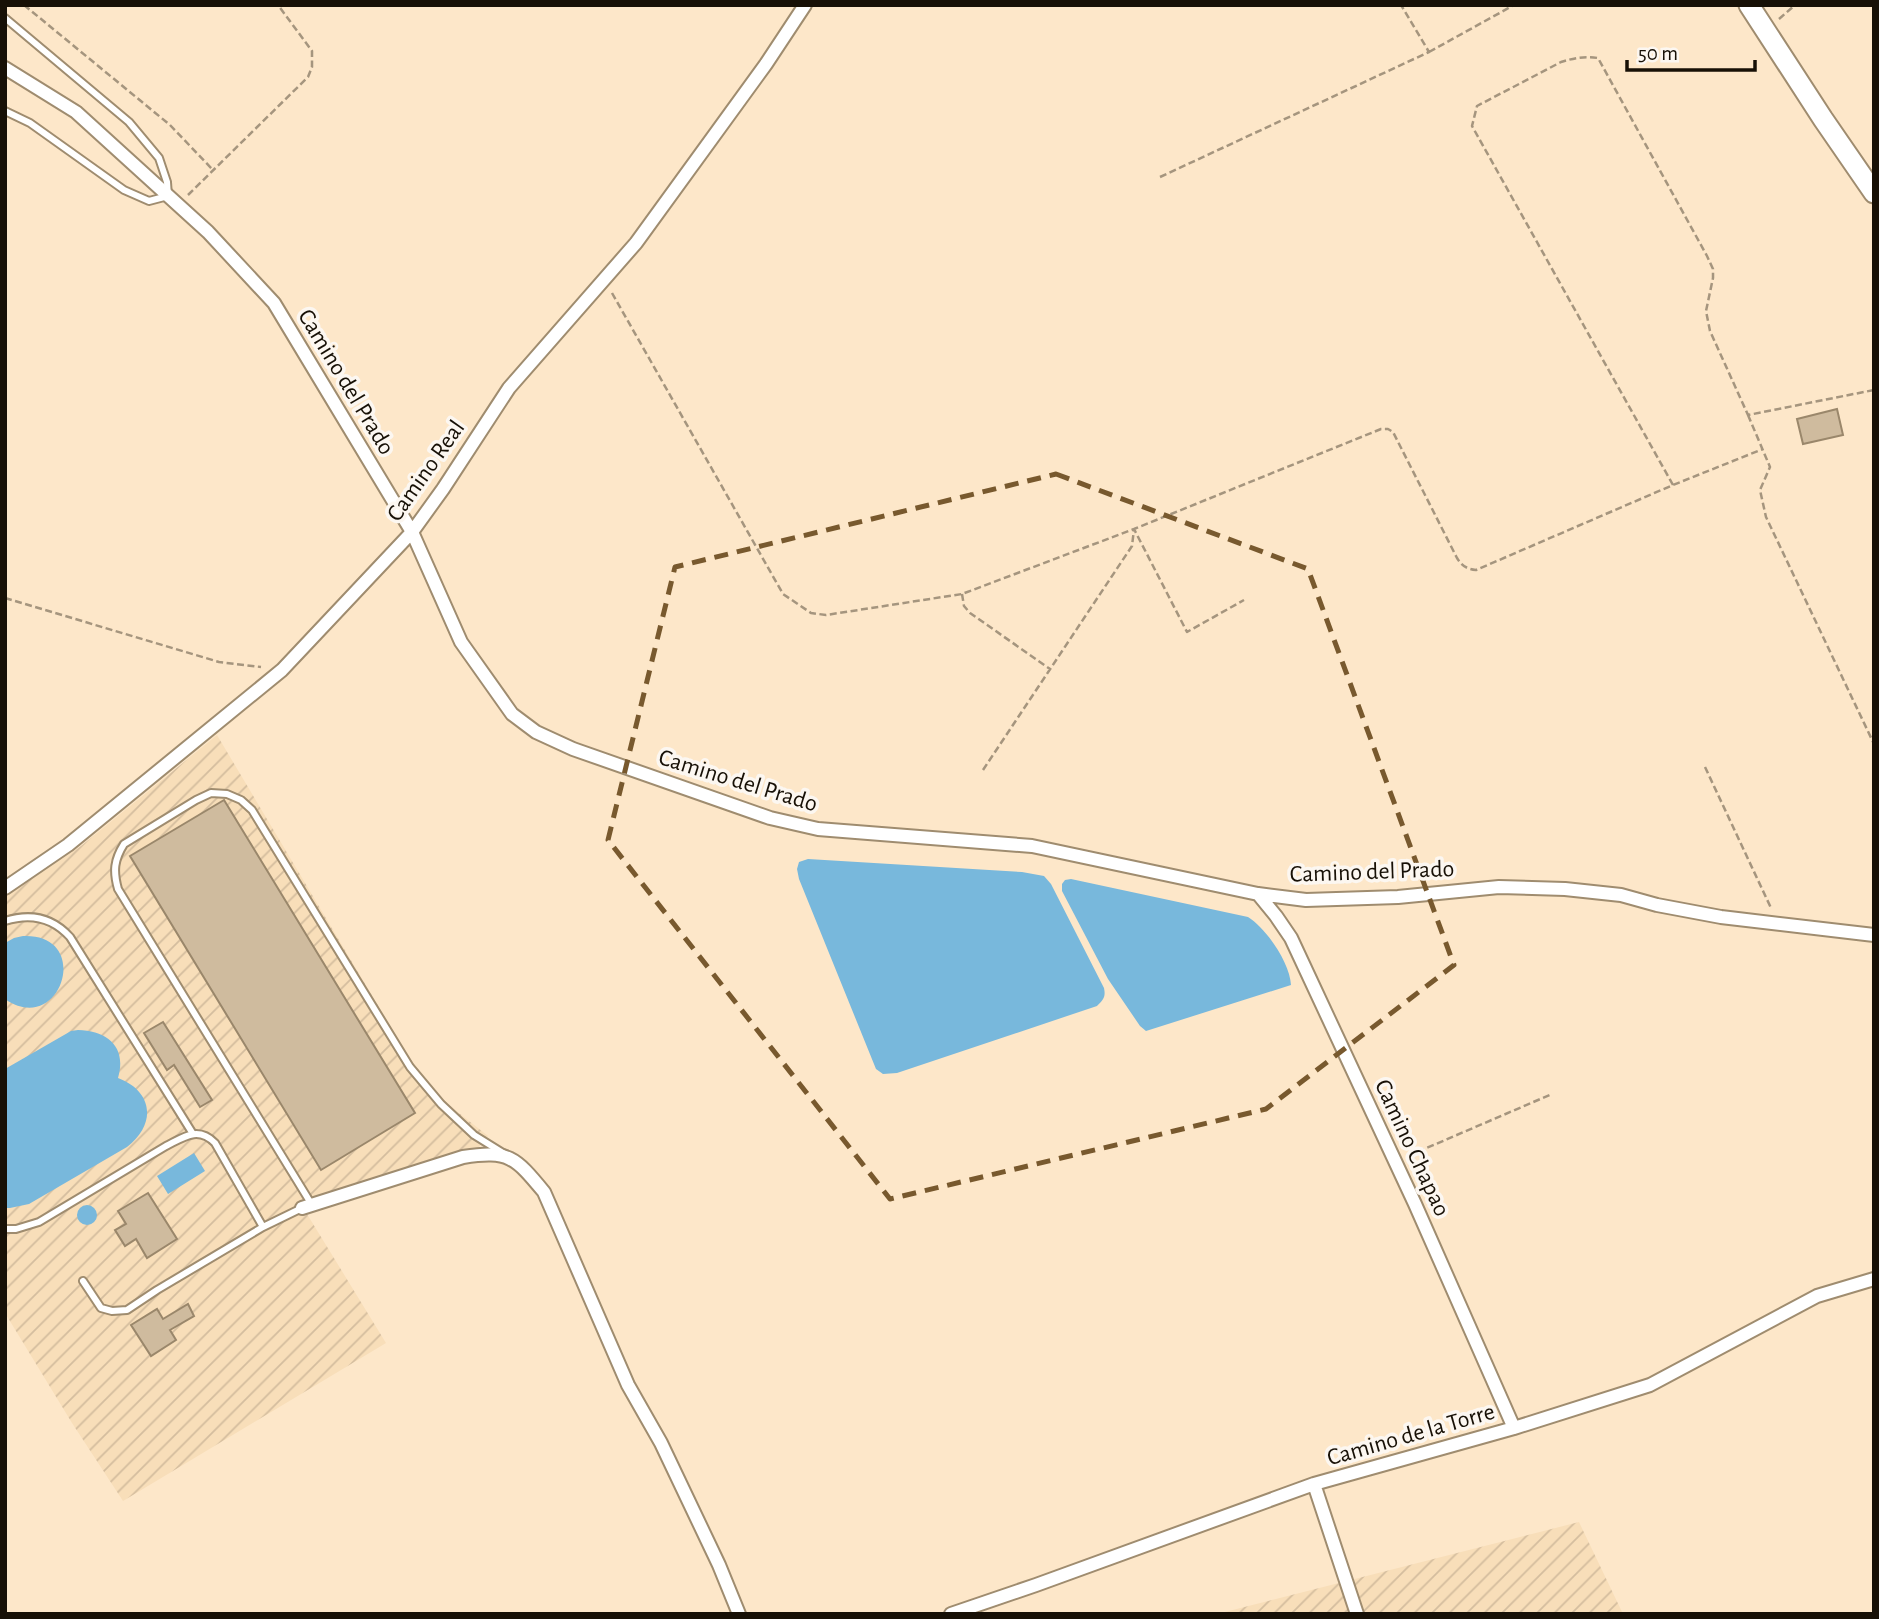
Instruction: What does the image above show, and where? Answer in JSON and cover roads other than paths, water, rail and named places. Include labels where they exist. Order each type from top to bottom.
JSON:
[{"type":"main road","points":[[1749,5],[1874,193]]},
{"type":"street","name":"Camino Real","points":[[5,888],[77,839],[282,670],[412,531],[509,388],[636,243],[766,65],[805,5]]},
{"type":"street","name":"Camino del Prado","points":[[5,68],[76,112],[208,232],[274,303],[412,531],[461,642],[512,714],[536,732],[573,749],[769,818],[818,828],[1032,846],[1258,894],[1306,900],[1398,897],[1500,887],[1565,889],[1621,895],[1721,917],[1874,935]]},
{"type":"street","name":"Camino Chapao","points":[[1258,894],[1291,939],[1395,1161],[1514,1428]]},
{"type":"street","points":[[307,1206],[463,1157],[488,1153],[508,1156],[525,1169],[544,1192],[628,1385],[661,1443],[719,1565],[739,1614]]},
{"type":"street","name":"Camino de la Torre","points":[[951,1614],[1314,1484],[1514,1428],[1650,1385],[1817,1296],[1874,1279]]},
{"type":"street","points":[[1314,1484],[1357,1614]]},
{"type":"lane","points":[[5,18],[129,122],[159,158],[173,200],[149,201],[124,190],[30,123],[5,111]]},
{"type":"lane","points":[[83,1281],[101,1308],[112,1311],[127,1310],[263,1227],[307,1206],[118,889],[115,878],[114,866],[124,844],[211,793],[228,794],[241,800],[252,810],[410,1067],[441,1104],[474,1135],[508,1156]]},
{"type":"lane","points":[[5,921],[18,917],[41,918],[53,923],[70,937],[193,1134]]},
{"type":"lane","points":[[5,1229],[16,1229],[39,1222],[166,1146],[193,1134],[201,1134],[215,1143],[263,1227]]},
{"type":"water","points":[[808,859],[1022,872],[1044,876],[1051,884],[1104,988],[1104,998],[1097,1006],[897,1073],[883,1074],[876,1069],[799,879],[799,862]]},
{"type":"water","points":[[1071,879],[1248,917],[1276,947],[1290,976],[1291,985],[1146,1031],[1108,979],[1062,891],[1065,880]]},
{"type":"water","points":[[23,936],[45,939],[58,950],[63,965],[62,981],[54,995],[41,1005],[25,1007],[5,999],[5,943]]},
{"type":"water","points":[[78,1030],[106,1037],[117,1049],[120,1058],[118,1078],[130,1084],[144,1099],[147,1118],[143,1128],[127,1147],[29,1204],[5,1208],[5,1069],[71,1031]]},
{"type":"water","points":[[194,1153],[205,1171],[168,1194],[157,1176]]},
{"type":"water","points":[[87,1205],[94,1208],[97,1215],[94,1222],[87,1225],[80,1222],[77,1215],[80,1208]]}]
